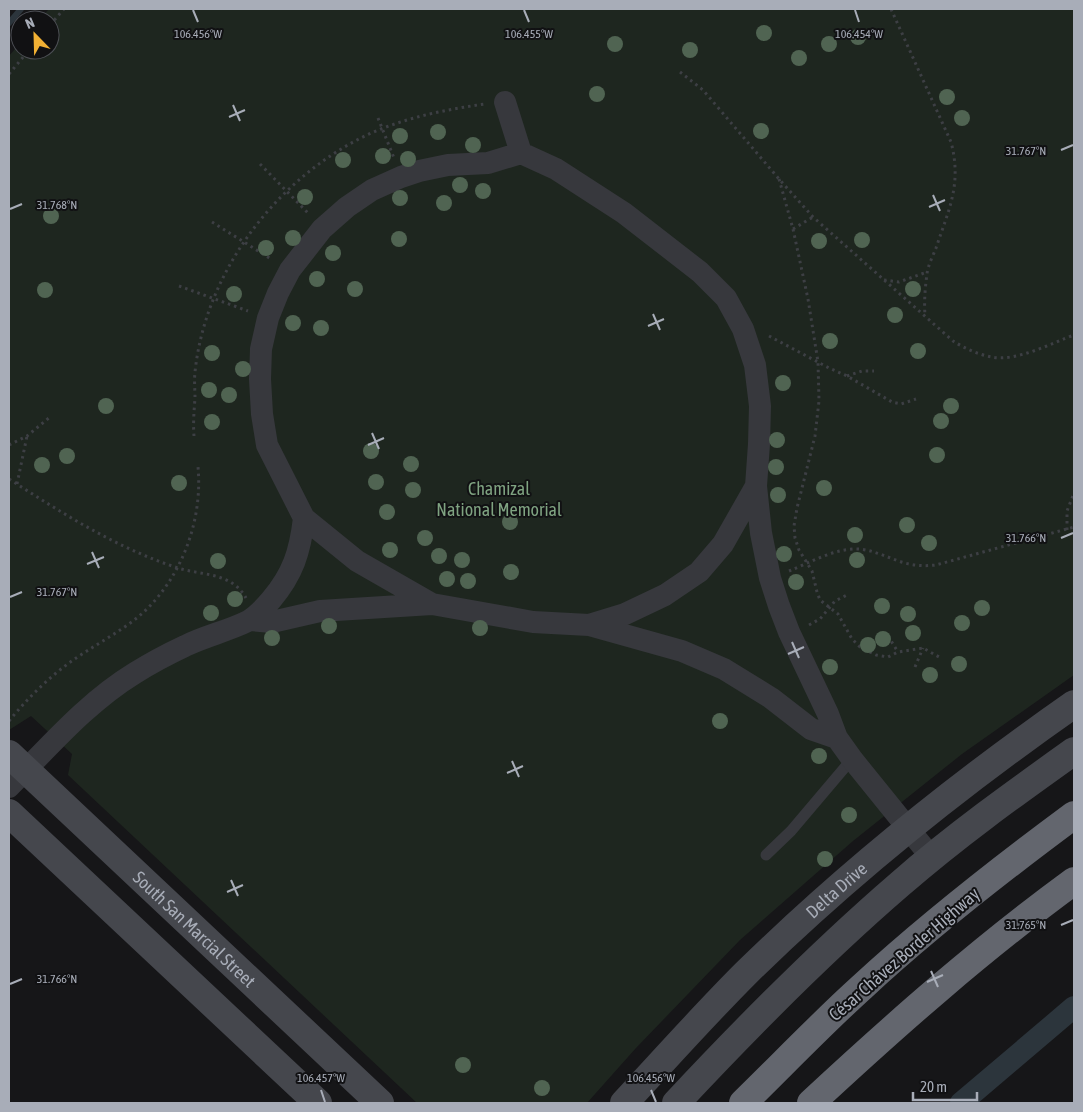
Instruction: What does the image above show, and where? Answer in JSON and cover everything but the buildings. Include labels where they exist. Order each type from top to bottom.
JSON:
[{"type":"highway","name":"César Chávez Border Highway","points":[[743,1103],[862,987],[918,938],[1006,865],[1074,815]]},
{"type":"highway","points":[[811,1103],[886,1034],[964,968],[1074,882]]},
{"type":"main road","name":"Delta Drive","points":[[624,1103],[745,974],[811,912],[907,828],[1028,736],[1074,704]]},
{"type":"main road","points":[[676,1103],[812,963],[900,884],[1015,793],[1074,751]]},
{"type":"main road","name":"South San Marcial Street","points":[[14,770],[203,938],[380,1103]]},
{"type":"main road","points":[[9,813],[318,1103]]},
{"type":"street","points":[[505,102],[521,153]]},
{"type":"street","points":[[432,604],[357,561],[304,518],[266,445],[260,380],[261,349],[268,318],[290,270],[322,229],[347,207],[372,190],[401,177],[448,165],[488,163],[521,153],[556,169],[624,213],[700,272],[726,298],[743,329],[755,365],[760,406],[760,444],[756,486],[761,533],[770,578],[789,632],[828,714],[836,738],[932,858]]},
{"type":"street","points":[[589,625],[625,614],[665,595],[698,572],[723,544],[756,486]]},
{"type":"street","points":[[14,770],[62,733],[101,697],[135,673],[185,646],[250,620],[266,606],[284,585],[301,543],[304,518]]},
{"type":"street","points":[[250,620],[272,622],[320,611],[432,604],[533,622],[589,625],[682,651],[724,669],[771,698],[811,729],[836,738]]},
{"type":"lane","points":[[766,855],[791,830],[852,759]]},
{"type":"path","points":[[891,9],[951,142],[955,158],[956,173],[953,198],[927,272],[924,303],[925,317]]},
{"type":"path","points":[[9,74],[21,60]]},
{"type":"path","points":[[680,72],[703,90],[813,217],[952,341],[992,357],[1005,358],[1074,334]]},
{"type":"path","points":[[378,118],[401,177]]},
{"type":"path","points":[[260,164],[322,229]]},
{"type":"path","points":[[779,179],[793,229],[808,299],[818,362],[819,401],[815,436],[794,526],[799,550],[808,563],[820,600],[838,614],[852,639],[860,647],[876,655],[888,657],[898,652],[923,648],[939,657]]},
{"type":"path","points":[[793,229],[813,217]]},
{"type":"path","points":[[212,222],[290,270]]},
{"type":"path","points":[[884,280],[899,282],[927,272]]},
{"type":"path","points":[[178,286],[268,318]]},
{"type":"path","points":[[743,329],[755,329],[847,376],[892,402],[901,404],[916,399]]},
{"type":"path","points":[[847,376],[862,371],[874,371]]},
{"type":"path","points":[[9,445],[27,436],[50,417]]},
{"type":"path","points":[[17,484],[27,436]]},
{"type":"path","points":[[9,720],[67,664],[138,616],[153,602],[168,583],[186,550],[198,506],[198,467]]},
{"type":"path","points":[[9,479],[81,524],[132,551],[176,568],[220,577],[232,582],[241,590],[248,603],[250,620]]},
{"type":"path","points":[[1067,530],[1067,511],[1074,493]]},
{"type":"path","points":[[770,578],[841,551],[856,549],[908,564],[936,565],[1074,528]]},
{"type":"path","points":[[789,632],[820,619],[835,601],[846,595]]},
{"type":"path","points":[[888,636],[898,652]]},
{"type":"path","points":[[915,667],[923,648]]},
{"type":"green space","name":"Chamizal National Memorial","points":[[1074,9],[1074,675],[962,754],[853,841],[740,940],[636,1048],[587,1103],[417,1103],[68,775],[72,754],[31,716],[9,730],[9,56],[10,55],[10,60],[60,60],[60,10],[48,10]]},
{"type":"waterway","points":[[9,23],[21,9]]},
{"type":"waterway","points":[[961,1103],[1074,1007]]}]
